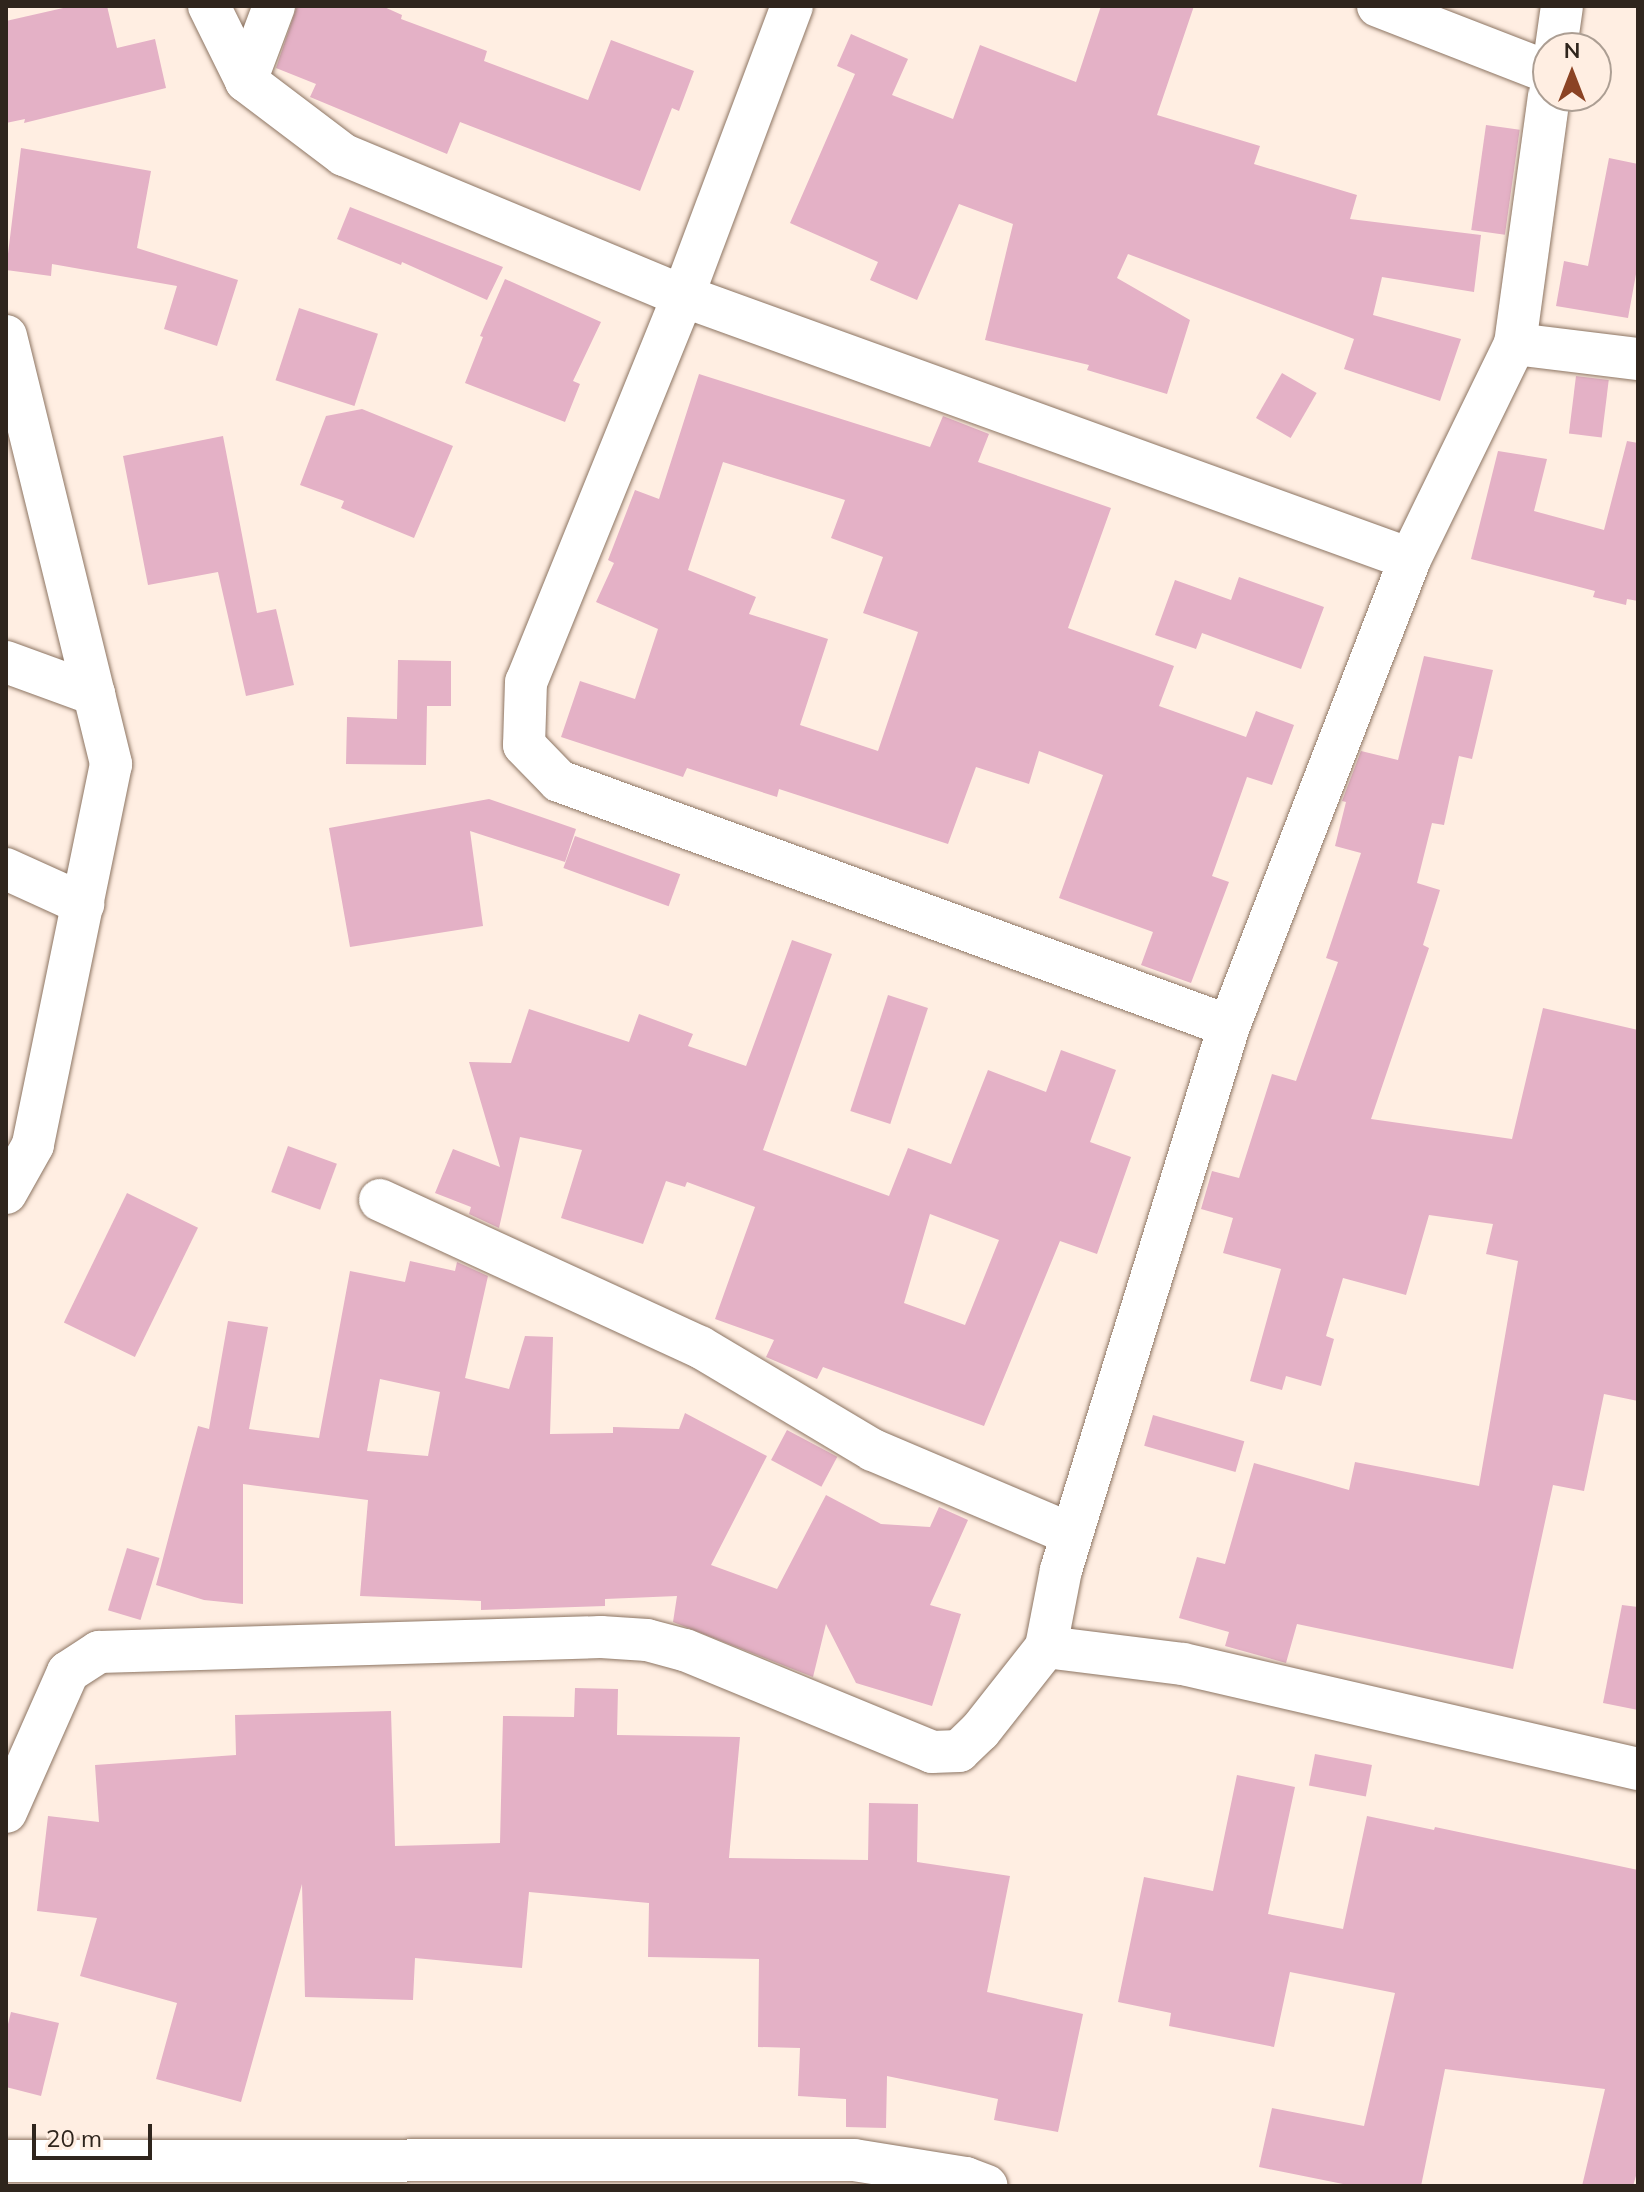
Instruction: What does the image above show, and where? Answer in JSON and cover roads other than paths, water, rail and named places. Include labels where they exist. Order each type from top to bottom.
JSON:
[{"type":"street","points":[[209,6],[246,81],[344,155],[683,296],[1410,559]]},
{"type":"street","points":[[246,81],[274,6]]},
{"type":"street","points":[[792,6],[683,296],[526,682],[524,745],[559,781],[1229,1026]]},
{"type":"street","points":[[1378,6],[1532,66]]},
{"type":"street","points":[[1558,32],[1562,6]]},
{"type":"street","points":[[6,1812],[68,1672],[99,1652],[601,1637],[647,1640],[685,1650],[932,1752],[959,1751],[980,1731],[1046,1647],[1071,1534],[1229,1026],[1410,559],[1515,344],[1547,112]]},
{"type":"street","points":[[6,336],[111,764],[83,904],[6,1193]]},
{"type":"street","points":[[1515,344],[1638,359]]},
{"type":"street","points":[[6,662],[94,694]]},
{"type":"street","points":[[6,869],[83,904]]},
{"type":"street","points":[[380,1200],[700,1347],[873,1450],[1071,1534]]},
{"type":"street","points":[[1046,1647],[1183,1664],[1638,1769]]},
{"type":"street","points":[[6,2161],[854,2160],[966,2178],[987,2186]]}]
